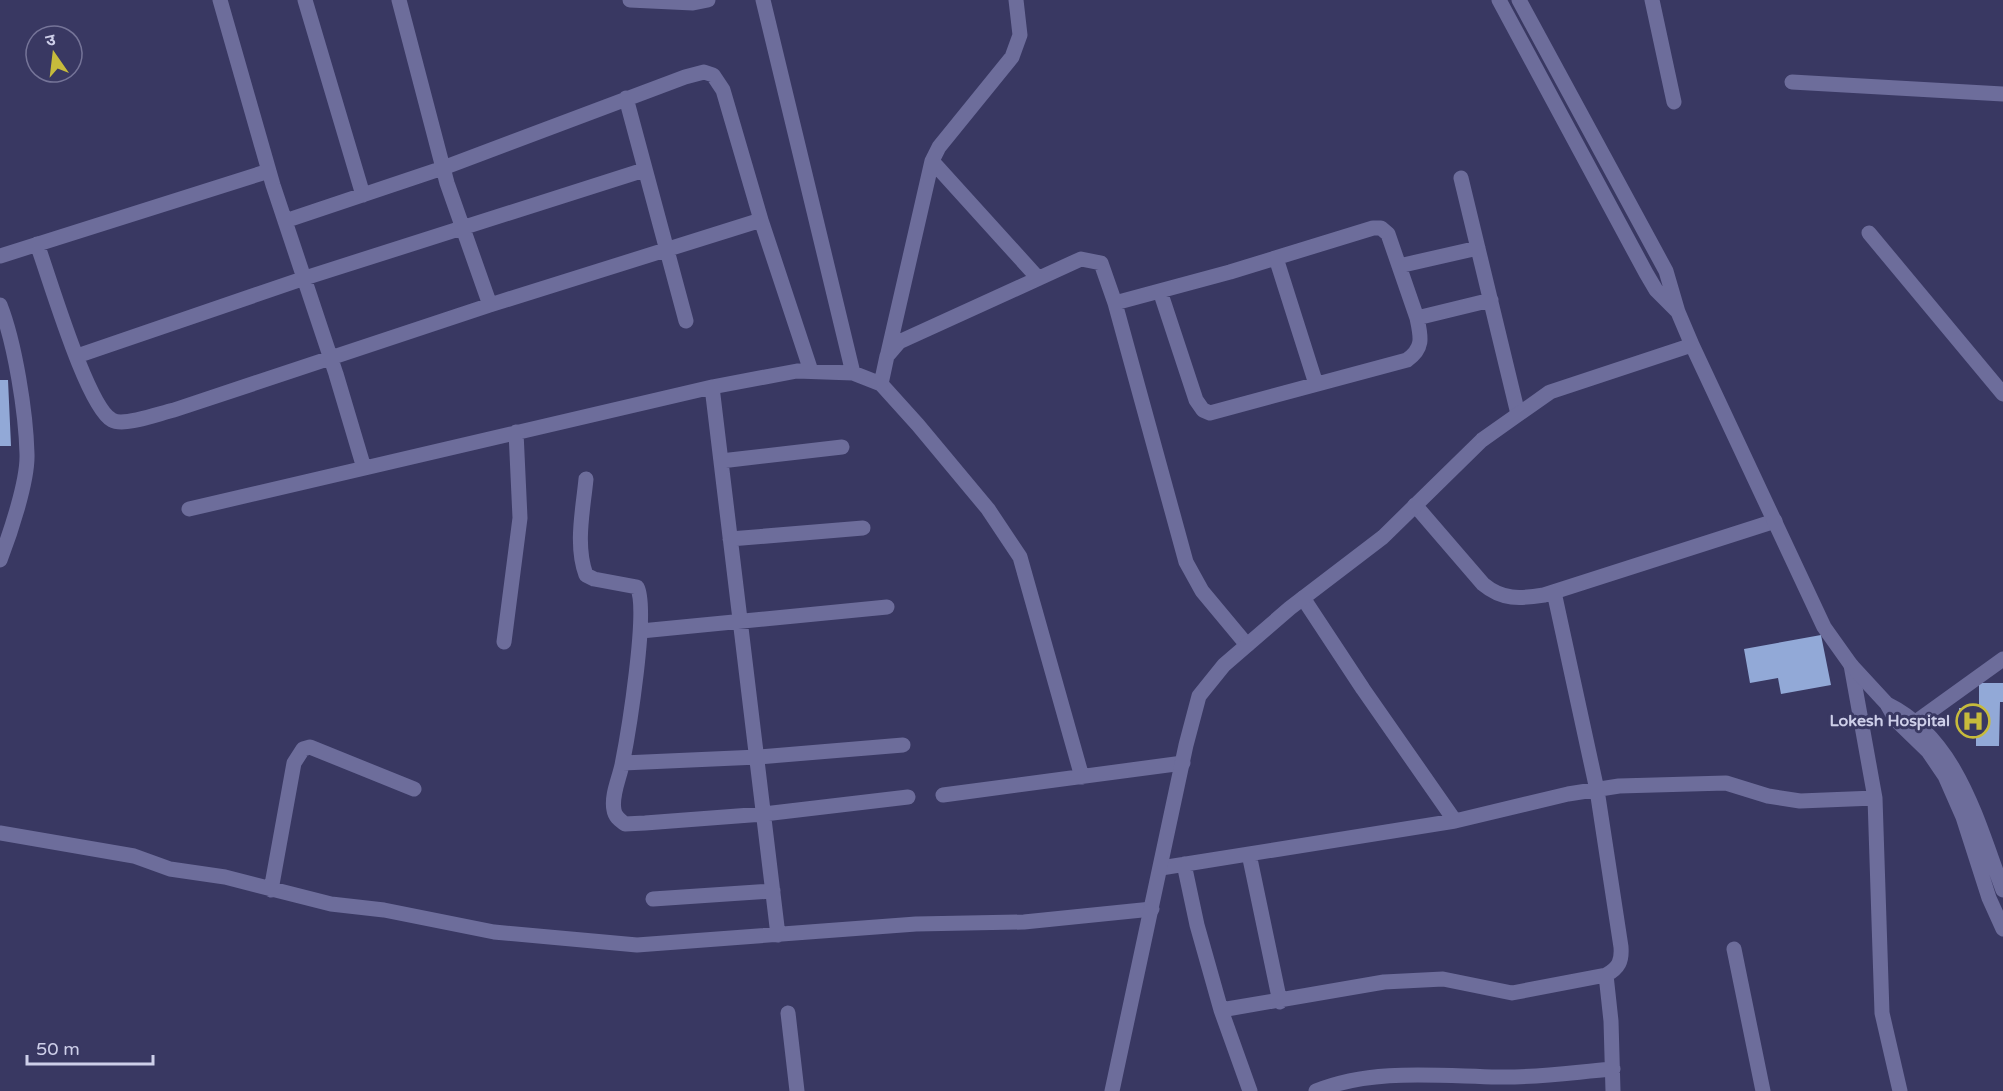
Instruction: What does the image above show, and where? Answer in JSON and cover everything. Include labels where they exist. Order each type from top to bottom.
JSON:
[{"type":"street","points":[[220,0],[269,171],[331,358],[364,468]]},
{"type":"street","points":[[306,0],[363,195]]},
{"type":"street","points":[[399,0],[443,168],[490,305]]},
{"type":"street","points":[[630,0],[708,0]]},
{"type":"street","points":[[763,0],[853,373]]},
{"type":"street","points":[[881,384],[932,161],[939,147],[1012,57],[1020,35],[1016,0]]},
{"type":"street","points":[[1499,0],[1646,273],[1656,290],[1678,312]]},
{"type":"street","points":[[1519,0],[1666,271],[1678,312],[1692,345],[1824,627],[1851,665],[1887,704],[1955,769],[1971,802],[2003,890]]},
{"type":"street","points":[[1652,0],[1674,102]]},
{"type":"street","points":[[285,221],[443,168],[685,76],[704,72],[713,75],[723,90],[761,220],[811,371]]},
{"type":"street","points":[[1792,82],[2003,94]]},
{"type":"street","points":[[626,98],[686,321]]},
{"type":"street","points":[[932,161],[1038,278]]},
{"type":"street","points":[[77,356],[304,278],[644,170]]},
{"type":"street","points":[[0,256],[269,171]]},
{"type":"street","points":[[1461,178],[1518,414]]},
{"type":"street","points":[[37,244],[89,389],[103,412],[113,421],[125,422],[174,410],[490,305],[761,220]]},
{"type":"street","points":[[1115,303],[1373,228],[1381,228],[1388,234],[1417,318],[1422,342],[1415,354],[1407,360],[1216,412],[1203,410],[1196,400],[1160,291]]},
{"type":"street","points":[[1869,233],[2003,394]]},
{"type":"street","points":[[1399,266],[1478,248]]},
{"type":"street","points":[[1276,258],[1316,384]]},
{"type":"street","points":[[887,356],[898,342],[1081,259],[1095,260],[1104,268],[1115,303],[1186,561],[1202,591],[1247,645]]},
{"type":"street","points":[[1417,318],[1491,300]]},
{"type":"street","points":[[0,560],[12,529],[27,456],[20,388],[1,311]]},
{"type":"street","points":[[1112,1091],[1199,696],[1224,665],[1303,598],[1383,537],[1482,440],[1518,414],[1550,392],[1692,345]]},
{"type":"street","points":[[189,509],[712,387],[797,371],[853,373],[881,384],[918,424],[988,509],[1020,557],[1082,777]]},
{"type":"street","points":[[712,387],[778,935]]},
{"type":"street","points":[[504,642],[520,518],[516,432]]},
{"type":"street","points":[[721,461],[842,447]]},
{"type":"street","points":[[586,479],[580,544],[582,564],[586,575],[594,579],[637,587],[641,595],[641,631],[623,763],[613,807],[616,816],[625,824],[764,814],[908,796]]},
{"type":"street","points":[[1415,506],[1493,592],[1507,597],[1522,598],[1554,592],[1775,521]]},
{"type":"street","points":[[730,539],[863,528]]},
{"type":"street","points":[[1221,1010],[1280,1002],[1384,982],[1443,979],[1512,993],[1606,975],[1614,970],[1622,958],[1597,790],[1554,592]]},
{"type":"street","points":[[1303,598],[1455,821]]},
{"type":"street","points":[[641,631],[887,607]]},
{"type":"street","points":[[1910,726],[2003,659]]},
{"type":"street","points":[[1851,665],[1875,798],[1882,1013],[1900,1090],[1883,1091]]},
{"type":"street","points":[[1910,726],[1945,776],[1963,817],[1989,898],[2003,929]]},
{"type":"street","points":[[623,763],[758,757],[903,745]]},
{"type":"street","points":[[271,890],[291,774],[297,755],[303,749],[310,747],[414,789]]},
{"type":"street","points":[[943,795],[1183,763]]},
{"type":"street","points":[[1161,868],[1455,821],[1597,790],[1645,784],[1726,783],[1768,796],[1800,801],[1875,798]]},
{"type":"street","points":[[0,833],[134,856],[170,869],[225,877],[331,904],[384,910],[494,932],[637,945],[916,924],[1024,922],[1152,909]]},
{"type":"street","points":[[1249,854],[1280,1002]]},
{"type":"street","points":[[1184,864],[1197,925],[1221,1010],[1251,1091]]},
{"type":"street","points":[[653,899],[773,891]]},
{"type":"street","points":[[1734,949],[1763,1091]]},
{"type":"street","points":[[1606,975],[1613,1091]]},
{"type":"street","points":[[788,1012],[797,1091]]},
{"type":"street","points":[[1316,1091],[1336,1084],[1379,1077],[1474,1084],[1613,1069]]},
{"type":"building","points":[[0,380],[8,380],[11,446],[0,446]]},
{"type":"building","points":[[1821,635],[1831,685],[1781,694],[1778,678],[1750,683],[1744,649]]},
{"type":"building","points":[[1979,683],[2003,683],[1999,746],[1976,746],[1976,732],[1959,732],[1959,708],[1979,708]]},
{"type":"place","name":"Lokesh Hospital","points":[[1973,721]]}]
